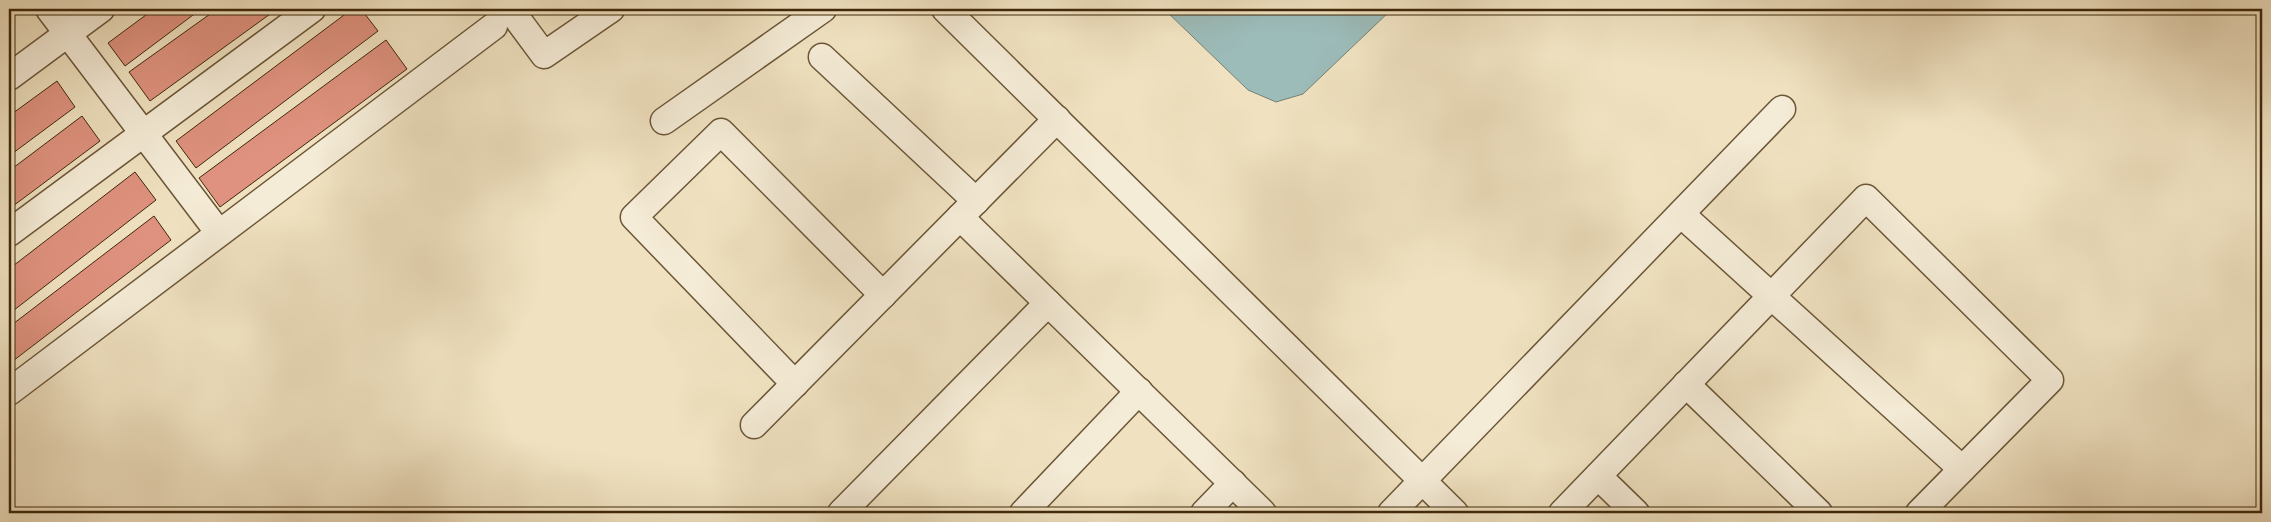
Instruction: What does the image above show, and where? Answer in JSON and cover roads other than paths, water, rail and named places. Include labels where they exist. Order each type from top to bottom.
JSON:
[{"type":"street","points":[[49,9],[219,234]]},
{"type":"street","points":[[9,77],[101,9]]},
{"type":"street","points":[[9,233],[312,9]]},
{"type":"street","points":[[9,392],[502,18],[544,55],[611,9]]},
{"type":"street","points":[[664,121],[823,9]]},
{"type":"street","points":[[945,9],[1455,513]]},
{"type":"street","points":[[822,57],[968,209],[1048,303],[1263,513]]},
{"type":"street","points":[[1391,513],[1782,109]]},
{"type":"street","points":[[754,425],[1057,119]]},
{"type":"street","points":[[795,384],[634,217],[721,132],[883,295]]},
{"type":"street","points":[[1562,513],[1866,198],[2050,380],[1918,513]]},
{"type":"street","points":[[1681,214],[1962,469]]},
{"type":"street","points":[[841,513],[1048,303]]},
{"type":"street","points":[[1686,384],[1819,513]]},
{"type":"street","points":[[1023,513],[1139,391]]},
{"type":"street","points":[[1598,476],[1636,513]]},
{"type":"street","points":[[1204,513],[1233,484]]},
{"type":"water","points":[[1164,9],[1392,9],[1303,94],[1276,102],[1248,90]]}]
